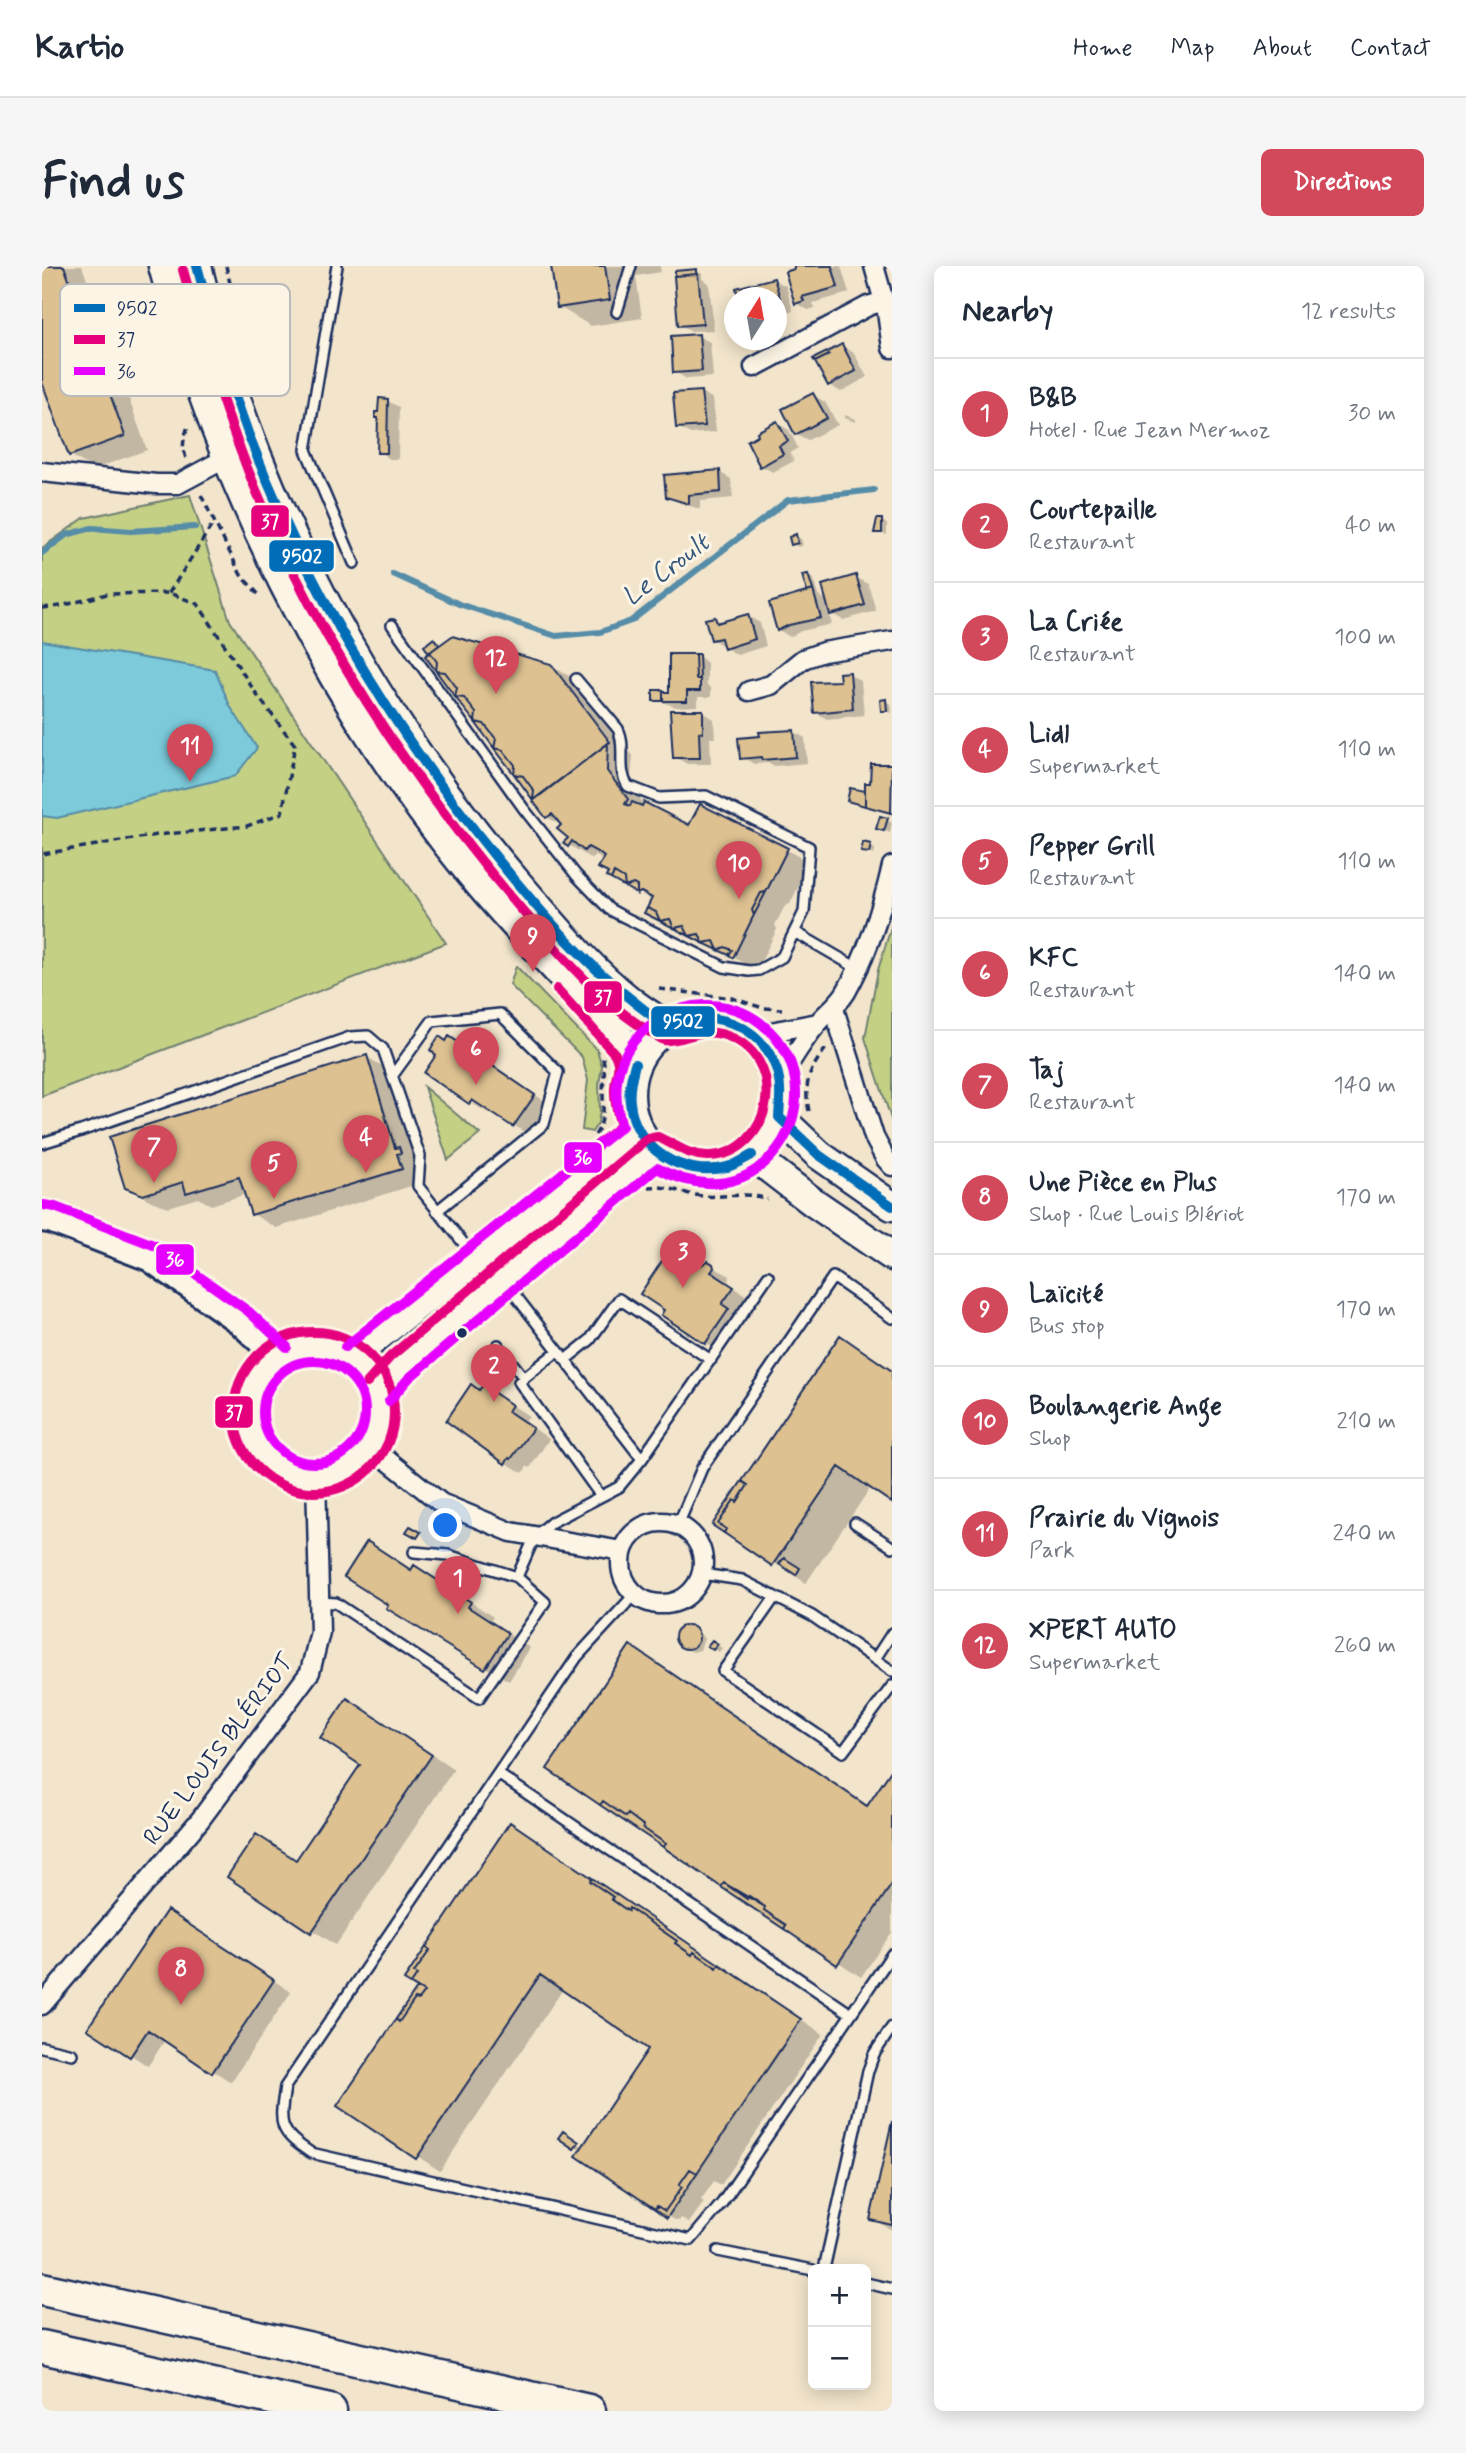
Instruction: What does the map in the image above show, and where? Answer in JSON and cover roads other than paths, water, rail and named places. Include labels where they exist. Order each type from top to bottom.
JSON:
[{"type":"highway","points":[[42,2289],[589,2411]]},
{"type":"highway","points":[[42,2347],[330,2411]]},
{"type":"main road","points":[[163,266],[168,284]]},
{"type":"main road","points":[[197,266],[201,284]]},
{"type":"main road","points":[[205,396],[228,457],[280,575],[319,650],[370,735],[425,816],[469,872],[627,1046],[635,1063]]},
{"type":"main road","points":[[235,396],[246,429],[306,563],[377,693],[486,846],[548,919],[610,984],[668,1027]]},
{"type":"main road","points":[[708,1017],[733,1022],[755,1035],[776,1061],[781,1077],[783,1097],[779,1117],[769,1139],[752,1156],[729,1167],[703,1171],[677,1165],[647,1141],[630,1109],[629,1086],[635,1063],[645,1046],[668,1027],[682,1020],[708,1017]]},
{"type":"main road","points":[[779,1117],[819,1154],[892,1206]]},
{"type":"main road","points":[[752,1156],[892,1256]]},
{"type":"street","points":[[874,266],[888,308],[892,348]]},
{"type":"street","points":[[754,367],[868,306],[888,308]]},
{"type":"street","points":[[42,472],[178,484],[228,457]]},
{"type":"street","points":[[749,691],[771,685],[803,659],[823,652],[892,641]]},
{"type":"street","points":[[781,1077],[818,1023],[834,1009],[857,968],[885,898],[892,866]]},
{"type":"street","points":[[834,1009],[874,1136],[892,1166]]},
{"type":"street","points":[[755,1035],[818,1023]]},
{"type":"street","points":[[354,1358],[477,1261],[647,1141]]},
{"type":"street","points":[[378,1392],[399,1368],[503,1280],[647,1141]]},
{"type":"street","points":[[42,1219],[149,1258],[240,1322],[277,1357]]},
{"type":"street","points":[[298,1347],[333,1348],[354,1358],[368,1372],[378,1392],[379,1429],[371,1447],[355,1464],[339,1473],[316,1478],[299,1476],[278,1467],[264,1455],[252,1435],[248,1415],[250,1393],[260,1373],[277,1357],[298,1347]]},
{"type":"street","points":[[371,1447],[441,1503],[511,1532],[622,1552]]},
{"type":"street","name":"RUE LOUIS BLÉRIOT","points":[[42,2005],[200,1820],[310,1672],[320,1632],[316,1478]]},
{"type":"street","points":[[655,1522],[678,1525],[688,1531],[701,1550],[702,1574],[689,1593],[668,1603],[657,1604],[635,1594],[623,1575],[622,1552],[627,1541],[644,1525],[655,1522]]},
{"type":"lane","points":[[337,266],[306,450],[354,563]]},
{"type":"lane","points":[[617,312],[631,266]]},
{"type":"lane","points":[[392,625],[524,809],[576,875],[608,909],[724,967],[749,971],[772,965],[782,957],[806,904],[809,847],[706,796],[659,798],[628,786],[622,771],[622,737],[576,680]]},
{"type":"lane","points":[[795,932],[857,968]]},
{"type":"lane","points":[[393,1075],[432,1021],[500,1014],[558,1072],[544,1124],[437,1211]]},
{"type":"lane","points":[[42,1143],[350,1037],[368,1035],[383,1049],[420,1156],[418,1186],[477,1261]]},
{"type":"lane","points":[[517,1577],[536,1536],[552,1522],[600,1495],[619,1488],[642,1459],[768,1276]]},
{"type":"lane","points":[[678,1525],[702,1468],[833,1277],[892,1318]]},
{"type":"lane","points":[[503,1280],[642,1459]]},
{"type":"lane","points":[[565,1360],[590,1340],[619,1299],[711,1360]]},
{"type":"lane","points":[[498,1345],[524,1378]]},
{"type":"lane","points":[[558,1351],[519,1382],[600,1495]]},
{"type":"lane","points":[[855,1523],[892,1547]]},
{"type":"lane","points":[[319,1602],[336,1603],[479,1698],[545,1602],[517,1577],[448,1555],[414,1552]]},
{"type":"lane","points":[[702,1574],[742,1580],[812,1616],[892,1671]]},
{"type":"lane","points":[[635,1594],[619,1615],[577,1657],[285,2087],[281,2115],[288,2137],[311,2153],[691,2241],[722,2203],[892,1954]]},
{"type":"lane","points":[[775,1597],[723,1671],[842,1752],[892,1686]]},
{"type":"lane","points":[[875,1659],[892,1633]]},
{"type":"lane","points":[[498,1774],[851,2014]]},
{"type":"lane","points":[[825,2264],[868,2071],[874,2054],[892,2027]]},
{"type":"lane","points":[[42,2046],[72,2054]]},
{"type":"lane","points":[[718,2250],[808,2269]]},
{"type":"lane","points":[[871,2284],[892,2289]]},
{"type":"water","points":[[42,641],[215,670],[230,706],[257,748],[235,776],[57,818],[42,816]]},
{"type":"waterway","name":"Le Croult","points":[[393,574],[459,604],[556,636],[600,632],[631,621],[788,500],[874,490]]},
{"type":"waterway","name":"Le Croult","points":[[42,553],[66,535],[92,528],[131,531],[195,527]]},
{"type":"place","name":"XPERT AUTO","points":[[496,694]]},
{"type":"place","name":"Prairie du Vignois","points":[[190,782]]},
{"type":"place","name":"Boulangerie Ange","points":[[739,899]]},
{"type":"place","name":"Laïcité","points":[[533,972]]},
{"type":"place","name":"KFC","points":[[476,1085]]},
{"type":"place","name":"Lidl","points":[[366,1173]]},
{"type":"place","name":"Taj","points":[[154,1183]]},
{"type":"place","name":"Pepper Grill","points":[[274,1199]]},
{"type":"place","name":"La Criée","points":[[683,1288]]},
{"type":"place","name":"Courtepaille","points":[[494,1402]]},
{"type":"place","name":"B&B","points":[[458,1614]]},
{"type":"place","name":"Une Pièce en Plus","points":[[181,2005]]}]
